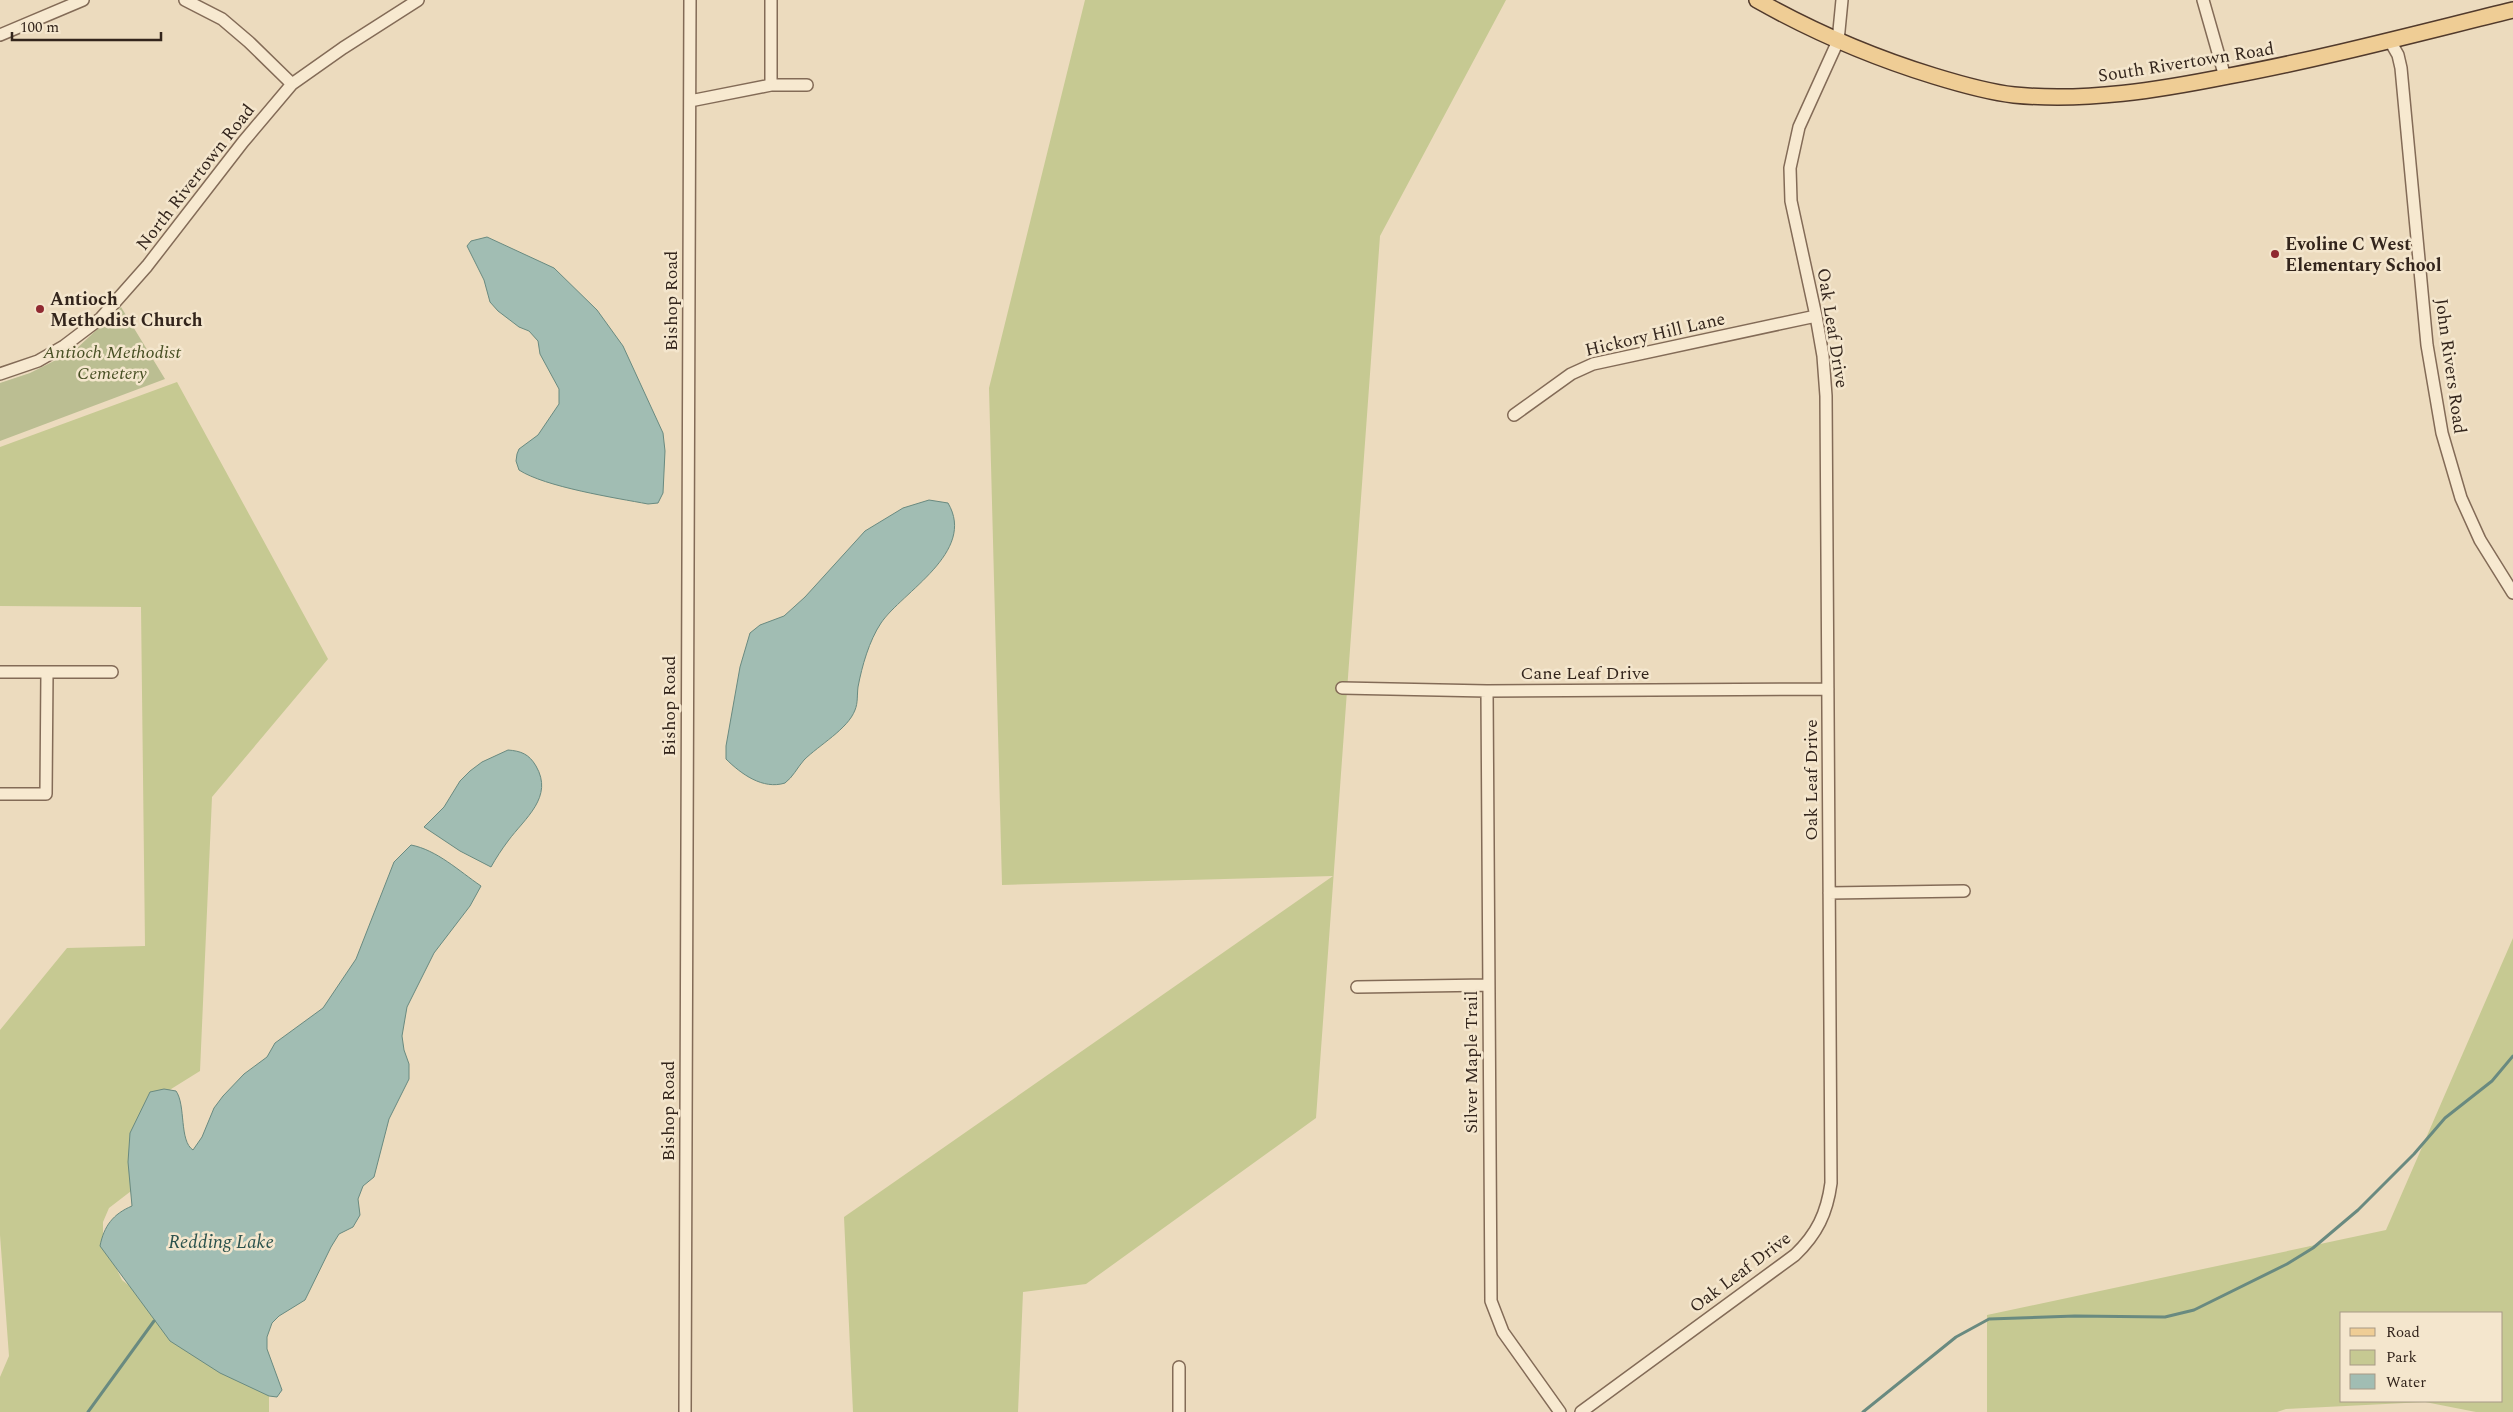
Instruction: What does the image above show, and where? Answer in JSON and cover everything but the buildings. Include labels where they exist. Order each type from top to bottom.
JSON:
[{"type":"main road","name":"South Rivertown Road","points":[[1757,0],[1838,41],[1915,70],[1970,86],[2013,95],[2058,97],[2132,92],[2289,65],[2513,10]]},
{"type":"street","points":[[0,35],[83,0]]},
{"type":"street","name":"North Rivertown Road","points":[[0,374],[38,361],[64,346],[101,318],[148,266],[243,142],[292,84],[343,48],[418,0]]},
{"type":"street","name":"Bishop Road","points":[[685,1412],[690,0]]},
{"type":"street","points":[[771,85],[772,0]]},
{"type":"street","name":"Oak Leaf Drive","points":[[1581,1412],[1795,1255],[1810,1240],[1821,1222],[1828,1203],[1831,1183],[1826,396],[1823,356],[1816,316],[1791,201],[1790,168],[1799,126],[1838,41],[1842,0]]},
{"type":"street","points":[[2203,0],[2225,77]]},
{"type":"street","points":[[192,2],[222,19],[249,42],[292,84]]},
{"type":"street","name":"John Rivers Road","points":[[2390,40],[2398,55],[2401,68],[2427,345],[2446,453],[2461,498],[2480,540],[2513,594]]},
{"type":"street","points":[[690,101],[771,85],[807,85]]},
{"type":"street","name":"Hickory Hill Lane","points":[[1514,415],[1570,374],[1593,364],[1816,316]]},
{"type":"street","points":[[0,672],[112,672]]},
{"type":"street","points":[[0,794],[46,794],[47,672]]},
{"type":"street","name":"Cane Leaf Drive","points":[[1342,688],[1487,690],[1828,689]]},
{"type":"street","name":"Silver Maple Trail","points":[[1487,690],[1491,1301],[1503,1332],[1560,1412]]},
{"type":"street","points":[[1829,893],[1964,891]]},
{"type":"street","points":[[1358,987],[1488,985]]},
{"type":"street","points":[[1179,1367],[1179,1412]]},
{"type":"green space","points":[[1085,0],[1506,0],[1380,236],[1316,1118],[1086,1284],[1023,1292],[1018,1412],[853,1412],[844,1217],[1333,876],[1002,885],[989,388]]},
{"type":"green space","name":"Antioch Methodist Cemetery","points":[[121,307],[165,379],[0,441],[0,383],[30,373],[74,351]]},
{"type":"green space","points":[[177,382],[328,659],[212,797],[200,1071],[147,1104],[135,1188],[109,1208],[103,1222],[103,1241],[122,1280],[162,1312],[269,1376],[269,1412],[0,1412],[0,1377],[9,1356],[0,1235],[0,1030],[67,948],[145,946],[141,607],[0,606],[0,447]]},
{"type":"green space","points":[[2513,938],[2513,1412],[2476,1412],[2425,1402],[2286,1409],[2277,1412],[1987,1412],[1987,1315],[2386,1230]]},
{"type":"water","points":[[487,237],[554,268],[597,310],[623,346],[663,433],[665,451],[663,493],[658,503],[648,504],[563,487],[519,470],[516,461],[519,449],[538,435],[559,404],[559,389],[540,354],[538,341],[529,331],[519,327],[498,311],[490,302],[484,280],[467,246],[471,241]]},
{"type":"water","points":[[929,500],[948,503],[954,521],[953,538],[945,554],[933,570],[891,611],[877,630],[864,662],[858,687],[857,705],[851,717],[840,730],[804,760],[785,783],[769,784],[745,775],[726,759],[726,746],[740,667],[750,633],[760,625],[784,616],[805,597],[865,531],[903,508]]},
{"type":"water","points":[[508,750],[521,752],[530,759],[541,777],[542,788],[535,806],[491,867],[460,851],[424,827],[444,807],[460,781],[470,771],[482,762]]},
{"type":"water","name":"Redding Lake","points":[[411,845],[439,856],[481,886],[470,906],[434,953],[407,1007],[402,1036],[409,1064],[409,1079],[389,1119],[374,1177],[363,1186],[358,1199],[360,1215],[353,1227],[339,1234],[305,1300],[279,1316],[272,1323],[267,1337],[267,1349],[282,1390],[277,1397],[269,1396],[220,1373],[170,1341],[100,1246],[104,1232],[110,1222],[125,1209],[132,1206],[128,1162],[130,1133],[150,1092],[164,1089],[176,1091],[181,1105],[186,1139],[193,1150],[202,1137],[214,1108],[223,1096],[244,1074],[267,1057],[275,1043],[323,1008],[356,959],[394,862]]},
{"type":"waterway","points":[[1863,1412],[1956,1337],[1989,1319],[2075,1316],[2165,1317],[2194,1310],[2287,1264],[2313,1248],[2358,1210],[2414,1154],[2445,1118],[2492,1081],[2513,1056]]},
{"type":"waterway","points":[[88,1412],[154,1321]]},
{"type":"place","name":"Evoline C West Elementary School","points":[[2275,254]]},
{"type":"place","name":"Antioch Methodist Church","points":[[40,309]]}]
